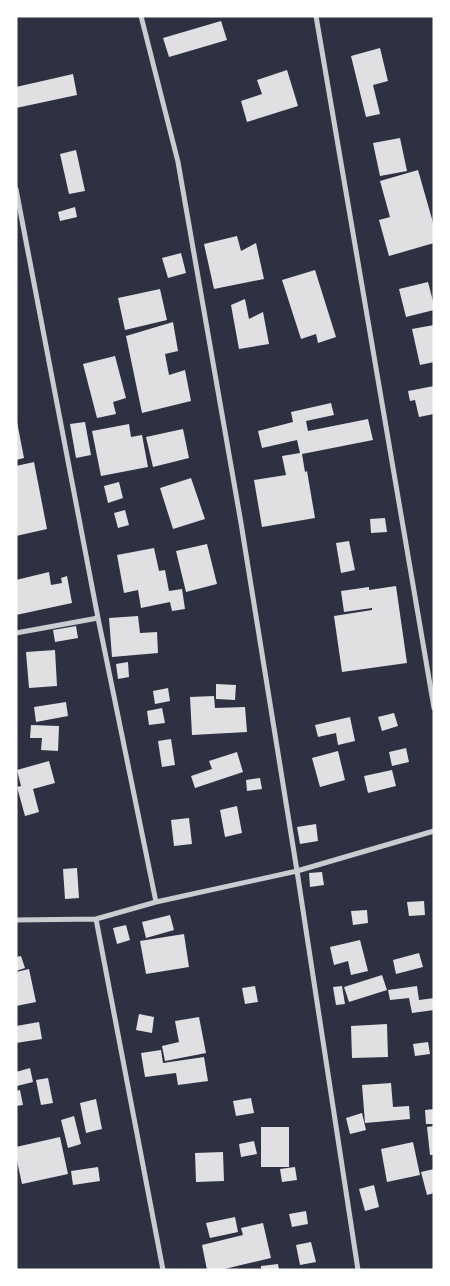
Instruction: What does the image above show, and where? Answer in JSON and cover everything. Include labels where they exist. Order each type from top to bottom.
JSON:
[{"type":"street","points":[[141,16],[178,162],[241,523],[297,870],[358,1270]]},
{"type":"street","points":[[316,16],[434,708]]},
{"type":"street","points":[[16,189],[98,618],[156,902]]},
{"type":"street","points":[[16,633],[98,618]]},
{"type":"street","points":[[16,920],[96,919],[156,902],[297,870],[434,831]]},
{"type":"street","points":[[96,919],[164,1270]]},
{"type":"building","points":[[221,21],[227,40],[169,57],[163,38]]},
{"type":"building","points":[[380,48],[388,81],[373,85],[380,114],[366,117],[351,56]]},
{"type":"building","points":[[287,70],[298,106],[247,122],[241,101],[262,94],[257,80]]},
{"type":"building","points":[[73,74],[77,95],[16,108],[16,87]]},
{"type":"building","points":[[400,138],[407,171],[380,176],[373,143]]},
{"type":"building","points":[[76,150],[85,191],[69,194],[60,154]]},
{"type":"building","points":[[418,170],[434,226],[434,243],[389,256],[379,220],[390,217],[380,181]]},
{"type":"building","points":[[75,207],[77,217],[60,221],[58,212]]},
{"type":"building","points":[[237,236],[241,251],[256,243],[264,279],[214,289],[204,244]]},
{"type":"building","points":[[181,253],[186,273],[168,278],[162,258]]},
{"type":"building","points":[[315,270],[336,337],[318,343],[316,334],[301,339],[282,280]]},
{"type":"building","points":[[428,282],[434,310],[406,317],[399,289]]},
{"type":"building","points":[[160,289],[167,320],[125,330],[118,298]]},
{"type":"building","points":[[245,299],[249,319],[263,312],[269,344],[239,349],[231,305]]},
{"type":"building","points":[[173,322],[178,351],[165,354],[169,375],[185,370],[191,401],[142,413],[126,336]]},
{"type":"building","points":[[434,325],[434,362],[420,365],[412,329]]},
{"type":"building","points":[[115,356],[126,398],[113,402],[116,414],[97,418],[83,364]]},
{"type":"building","points":[[434,386],[434,414],[419,417],[415,400],[410,401],[408,391]]},
{"type":"building","points":[[331,403],[334,415],[306,421],[308,431],[368,419],[373,440],[302,454],[305,472],[307,471],[315,518],[262,527],[254,480],[286,475],[282,456],[300,453],[297,440],[262,448],[258,431],[293,422],[291,412]]},
{"type":"building","points":[[16,422],[24,458],[16,460]]},
{"type":"building","points":[[85,422],[91,455],[76,458],[70,424]]},
{"type":"building","points":[[129,424],[131,437],[142,435],[148,467],[101,476],[92,431]]},
{"type":"building","points":[[183,429],[189,458],[153,467],[146,437]]},
{"type":"building","points":[[34,462],[47,529],[16,536],[16,466]]},
{"type":"building","points":[[191,478],[205,519],[173,529],[160,488]]},
{"type":"building","points":[[119,482],[123,498],[108,503],[104,486]]},
{"type":"building","points":[[125,510],[129,525],[118,528],[114,513]]},
{"type":"building","points":[[385,518],[387,532],[371,533],[370,519]]},
{"type":"building","points":[[349,541],[355,570],[341,573],[336,543]]},
{"type":"building","points":[[207,544],[217,584],[186,592],[176,551]]},
{"type":"building","points":[[154,548],[159,571],[165,570],[169,591],[182,589],[185,609],[172,611],[170,602],[141,608],[138,590],[124,593],[117,555]]},
{"type":"building","points":[[49,572],[51,585],[62,583],[61,578],[67,576],[72,603],[16,615],[16,580]]},
{"type":"building","points":[[396,586],[407,663],[342,672],[334,616],[372,610],[372,608],[344,612],[341,591],[369,587],[369,590]]},
{"type":"building","points":[[138,616],[140,633],[157,632],[158,653],[112,657],[109,618]]},
{"type":"building","points":[[76,626],[78,638],[55,642],[53,630]]},
{"type":"building","points":[[55,650],[57,686],[29,688],[26,652]]},
{"type":"building","points":[[128,662],[129,677],[118,679],[116,664]]},
{"type":"building","points":[[216,684],[236,685],[235,700],[216,699]]},
{"type":"building","points":[[168,688],[170,701],[155,704],[153,691]]},
{"type":"building","points":[[214,696],[215,708],[245,707],[247,732],[192,735],[190,697]]},
{"type":"building","points":[[66,702],[68,716],[36,722],[34,707]]},
{"type":"building","points":[[162,708],[165,723],[149,725],[147,711]]},
{"type":"building","points":[[394,713],[398,726],[382,731],[378,717]]},
{"type":"building","points":[[350,717],[355,741],[338,745],[336,733],[318,737],[315,725]]},
{"type":"building","points":[[31,725],[59,726],[58,751],[41,750],[42,738],[30,738]]},
{"type":"building","points":[[171,739],[175,765],[162,767],[158,741]]},
{"type":"building","points":[[406,748],[409,762],[392,766],[389,752]]},
{"type":"building","points":[[338,751],[345,780],[320,787],[312,758]]},
{"type":"building","points":[[237,752],[243,772],[195,788],[191,776],[212,769],[209,761]]},
{"type":"building","points":[[49,761],[55,783],[33,789],[39,812],[25,816],[17,787],[21,786],[17,770]]},
{"type":"building","points":[[392,770],[396,786],[368,793],[364,776]]},
{"type":"building","points":[[260,778],[262,789],[247,791],[246,780]]},
{"type":"building","points":[[237,806],[242,833],[225,837],[220,810]]},
{"type":"building","points":[[189,818],[192,844],[174,846],[171,820]]},
{"type":"building","points":[[316,824],[318,841],[300,844],[297,827]]},
{"type":"building","points":[[77,868],[79,898],[65,899],[63,869]]},
{"type":"building","points":[[322,872],[324,885],[310,887],[309,873]]},
{"type":"building","points":[[424,901],[425,915],[409,916],[407,902]]},
{"type":"building","points":[[367,910],[368,923],[353,925],[351,911]]},
{"type":"building","points":[[170,915],[174,930],[146,938],[142,922]]},
{"type":"building","points":[[126,925],[130,940],[117,944],[113,928]]},
{"type":"building","points":[[184,934],[189,967],[146,974],[140,941]]},
{"type":"building","points":[[360,940],[368,971],[351,975],[348,961],[334,965],[330,947]]},
{"type":"building","points":[[419,953],[423,967],[396,974],[393,960]]},
{"type":"building","points":[[21,956],[25,968],[16,971],[16,957]]},
{"type":"building","points":[[29,969],[36,1002],[16,1006],[16,972]]},
{"type":"building","points":[[382,975],[387,990],[349,1002],[344,987]]},
{"type":"building","points":[[255,986],[258,1002],[245,1004],[242,988]]},
{"type":"building","points":[[342,986],[345,1004],[336,1005],[333,987]]},
{"type":"building","points":[[417,986],[419,1000],[434,998],[434,1010],[412,1013],[409,998],[390,1000],[388,990]]},
{"type":"building","points":[[139,1014],[154,1017],[152,1033],[136,1030]]},
{"type":"building","points":[[199,1017],[206,1053],[165,1061],[162,1046],[179,1042],[175,1021]]},
{"type":"building","points":[[39,1022],[42,1039],[16,1043],[16,1026]]},
{"type":"building","points":[[387,1024],[388,1057],[352,1058],[351,1026]]},
{"type":"building","points":[[428,1042],[430,1054],[415,1056],[413,1044]]},
{"type":"building","points":[[161,1050],[163,1063],[204,1057],[208,1081],[178,1085],[176,1073],[145,1077],[141,1053]]},
{"type":"building","points":[[30,1068],[33,1082],[17,1086],[16,1072]]},
{"type":"building","points":[[48,1078],[53,1103],[41,1105],[36,1080]]},
{"type":"building","points":[[391,1083],[393,1107],[409,1106],[410,1119],[365,1123],[362,1085]]},
{"type":"building","points":[[20,1090],[23,1105],[16,1106],[16,1091]]},
{"type":"building","points":[[251,1098],[254,1113],[236,1116],[233,1101]]},
{"type":"building","points":[[96,1099],[102,1129],[86,1133],[80,1103]]},
{"type":"building","points":[[434,1109],[434,1124],[426,1124],[425,1110]]},
{"type":"building","points":[[362,1113],[366,1130],[350,1134],[346,1118]]},
{"type":"building","points":[[74,1116],[81,1144],[68,1148],[61,1120]]},
{"type":"building","points":[[434,1126],[434,1155],[430,1155],[427,1127]]},
{"type":"building","points":[[261,1127],[289,1127],[289,1167],[261,1167]]},
{"type":"building","points":[[60,1137],[68,1174],[22,1184],[16,1147]]},
{"type":"building","points":[[254,1141],[257,1154],[241,1157],[239,1144]]},
{"type":"building","points":[[413,1142],[420,1175],[387,1182],[381,1149]]},
{"type":"building","points":[[223,1152],[224,1181],[196,1182],[195,1153]]},
{"type":"building","points":[[98,1167],[100,1181],[73,1185],[71,1171]]},
{"type":"building","points":[[295,1167],[297,1180],[282,1182],[280,1169]]},
{"type":"building","points":[[434,1169],[434,1193],[427,1195],[421,1172]]},
{"type":"building","points":[[374,1185],[379,1207],[365,1211],[359,1189]]},
{"type":"building","points":[[306,1211],[308,1224],[292,1227],[289,1214]]},
{"type":"building","points":[[235,1217],[238,1232],[210,1238],[206,1223]]},
{"type":"building","points":[[263,1223],[271,1258],[220,1270],[207,1270],[202,1245],[243,1235],[241,1228]]},
{"type":"building","points":[[311,1242],[316,1262],[300,1265],[296,1245]]},
{"type":"building","points":[[278,1264],[279,1270],[261,1270],[261,1266]]}]
